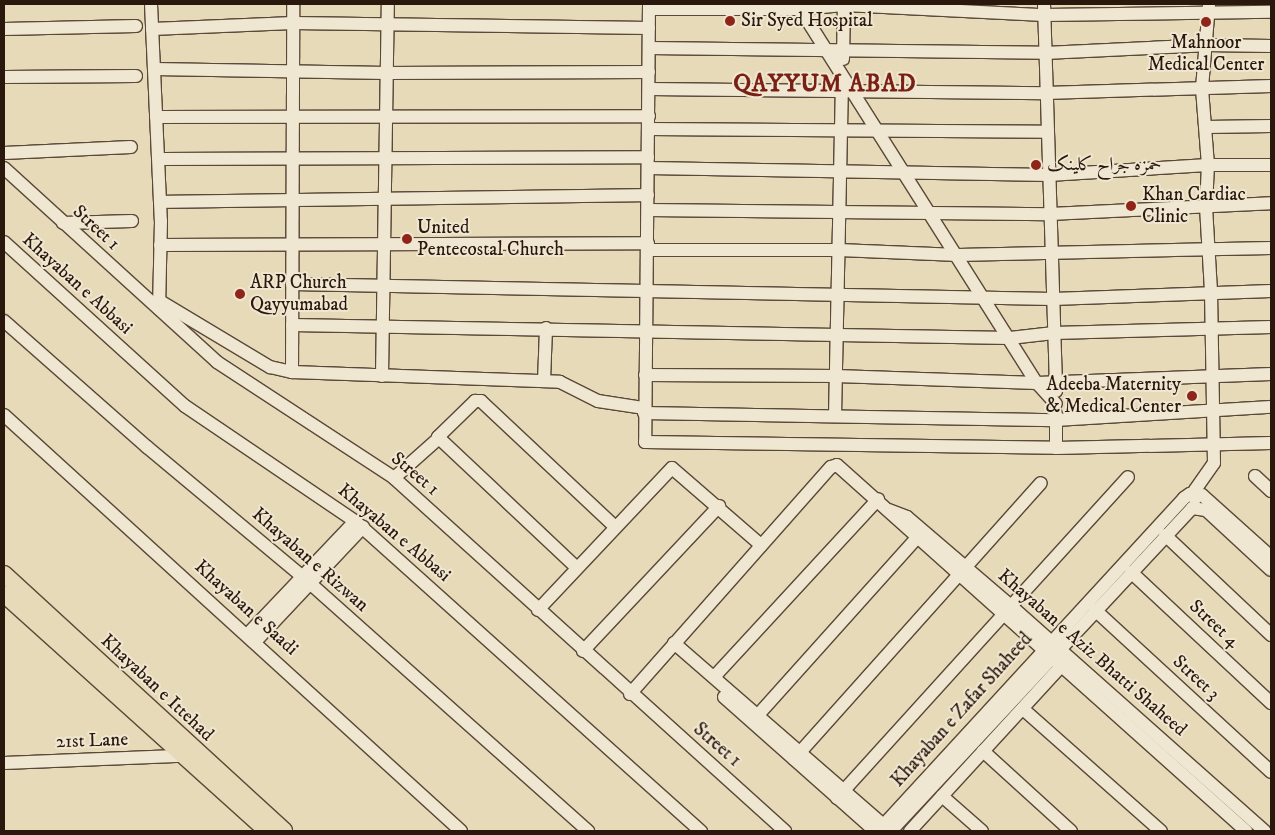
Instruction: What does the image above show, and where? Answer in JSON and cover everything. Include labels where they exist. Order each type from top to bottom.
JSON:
[{"type":"main road","name":"Khayaban e Ittehad","points":[[4,574],[284,831]]},
{"type":"main road","name":"Khayaban e Ittehad","points":[[4,594],[267,831]]},
{"type":"street","points":[[151,4],[159,158],[160,245],[158,306],[270,367],[292,372],[544,381],[573,386],[598,401],[644,411],[1056,420],[1213,409],[1271,407]]},
{"type":"street","points":[[292,372],[293,4]]},
{"type":"street","points":[[382,376],[388,4]]},
{"type":"street","points":[[842,76],[844,4]]},
{"type":"street","points":[[1271,12],[1209,8],[1044,9],[844,4],[798,6],[649,6],[648,289],[644,411],[644,442],[1056,448],[1271,443]]},
{"type":"street","points":[[798,6],[842,76],[847,91],[878,131],[1037,383],[1056,404]]},
{"type":"street","points":[[672,645],[840,794],[884,830],[1052,648],[1095,610],[1198,498],[1214,463],[1215,443],[1212,291],[1206,207],[1208,165],[1202,88],[1209,8]]},
{"type":"street","points":[[1044,9],[1056,382],[1056,448]]},
{"type":"street","points":[[152,29],[293,23],[649,28]]},
{"type":"street","points":[[4,29],[136,26]]},
{"type":"street","points":[[649,48],[1045,53],[1206,45],[1271,46]]},
{"type":"street","points":[[154,69],[387,73],[649,72]]},
{"type":"street","points":[[4,77],[136,76]]},
{"type":"street","points":[[649,89],[1046,93],[1271,86]]},
{"type":"street","points":[[835,416],[841,131],[847,91]]},
{"type":"street","points":[[156,117],[386,117],[648,123],[841,131],[1048,132]]},
{"type":"street","points":[[1206,127],[1271,126]]},
{"type":"street","points":[[4,153],[131,147]]},
{"type":"street","points":[[159,158],[386,158],[648,163],[840,172],[1049,174],[1208,165],[1271,165]]},
{"type":"street","name":"Street 1","points":[[4,168],[63,223],[158,306],[217,362],[394,478],[630,694],[785,831]]},
{"type":"street","points":[[160,202],[648,195]]},
{"type":"street","points":[[648,210],[1050,214],[1271,203]]},
{"type":"street","points":[[63,223],[132,221]]},
{"type":"street","name":"Khayaban e Abbasi","points":[[4,242],[185,406],[359,524],[701,831]]},
{"type":"street","points":[[160,245],[384,243],[839,250],[958,255],[1052,254],[1208,247],[1271,248]]},
{"type":"street","points":[[292,284],[648,289],[838,295],[1053,298],[1212,291],[1271,291]]},
{"type":"street","name":"Khayaban e Rizwan","points":[[4,321],[147,447],[306,580],[588,831]]},
{"type":"street","points":[[292,325],[546,328],[1010,338],[1054,333],[1213,327],[1271,327]]},
{"type":"street","points":[[544,381],[546,328]]},
{"type":"street","points":[[645,375],[836,376],[1037,383],[1271,374]]},
{"type":"street","points":[[394,478],[438,439],[475,402],[481,401],[615,526]]},
{"type":"street","name":"Khayaban e Saadi","points":[[4,415],[461,831]]},
{"type":"street","points":[[438,439],[577,568]]},
{"type":"street","name":"Khayaban e Aziz Bhatti Shaheed","points":[[762,545],[831,467],[840,467],[890,510],[916,539],[962,572],[1264,831]]},
{"type":"street","points":[[538,610],[615,526],[672,468],[719,506],[762,545],[630,694]]},
{"type":"street","points":[[1255,476],[1271,491]]},
{"type":"street","points":[[840,794],[1128,478]]},
{"type":"street","points":[[797,756],[1041,483]]},
{"type":"street","name":"Khayaban e Zafar Shaheed","points":[[1052,648],[1184,498],[1198,498]]},
{"type":"street","points":[[1198,498],[1271,557]]},
{"type":"street","points":[[1198,498],[1206,510],[1271,570]]},
{"type":"street","points":[[714,677],[878,499]]},
{"type":"street","points":[[583,651],[719,506]]},
{"type":"street","name":"Khayaban e Aziz Bhatti Shaheed","points":[[890,510],[907,517],[962,572]]},
{"type":"street","points":[[251,638],[359,524]]},
{"type":"street","points":[[1166,535],[1271,635]]},
{"type":"street","points":[[758,715],[916,539]]},
{"type":"street","name":"Street 4","points":[[1130,572],[1271,703]]},
{"type":"street","name":"Street 3","points":[[1095,610],[1271,772]]},
{"type":"street","points":[[672,645],[714,677],[758,715],[797,756]]},
{"type":"street","name":"Khayaban e Aziz Bhatti Shaheed","points":[[1052,648],[1062,664],[1246,831]]},
{"type":"street","points":[[910,831],[1062,664]]},
{"type":"street","points":[[1023,709],[1161,831]]},
{"type":"street","points":[[983,751],[1072,831]]},
{"type":"street","name":"21st Lane","points":[[4,763],[182,756]]},
{"type":"street","points":[[942,796],[982,831]]},
{"type":"place","name":"Sir Syed Hospital","points":[[730,21]]},
{"type":"place","name":"Mahnoor Medical Center","points":[[1206,22]]},
{"type":"place","name":"حمزہ جراح کلینک","points":[[1036,165]]},
{"type":"place","name":"Khan Cardiac Clinic","points":[[1131,206]]},
{"type":"place","name":"United Pentecostal Church","points":[[407,239]]},
{"type":"place","name":"ARP Church Qayyumabad","points":[[240,294]]},
{"type":"place","name":"Adeeba Maternity & Medical Center","points":[[1192,396]]},
{"type":"district","name":"QAYYUM ABAD","points":[[825,85]]}]
